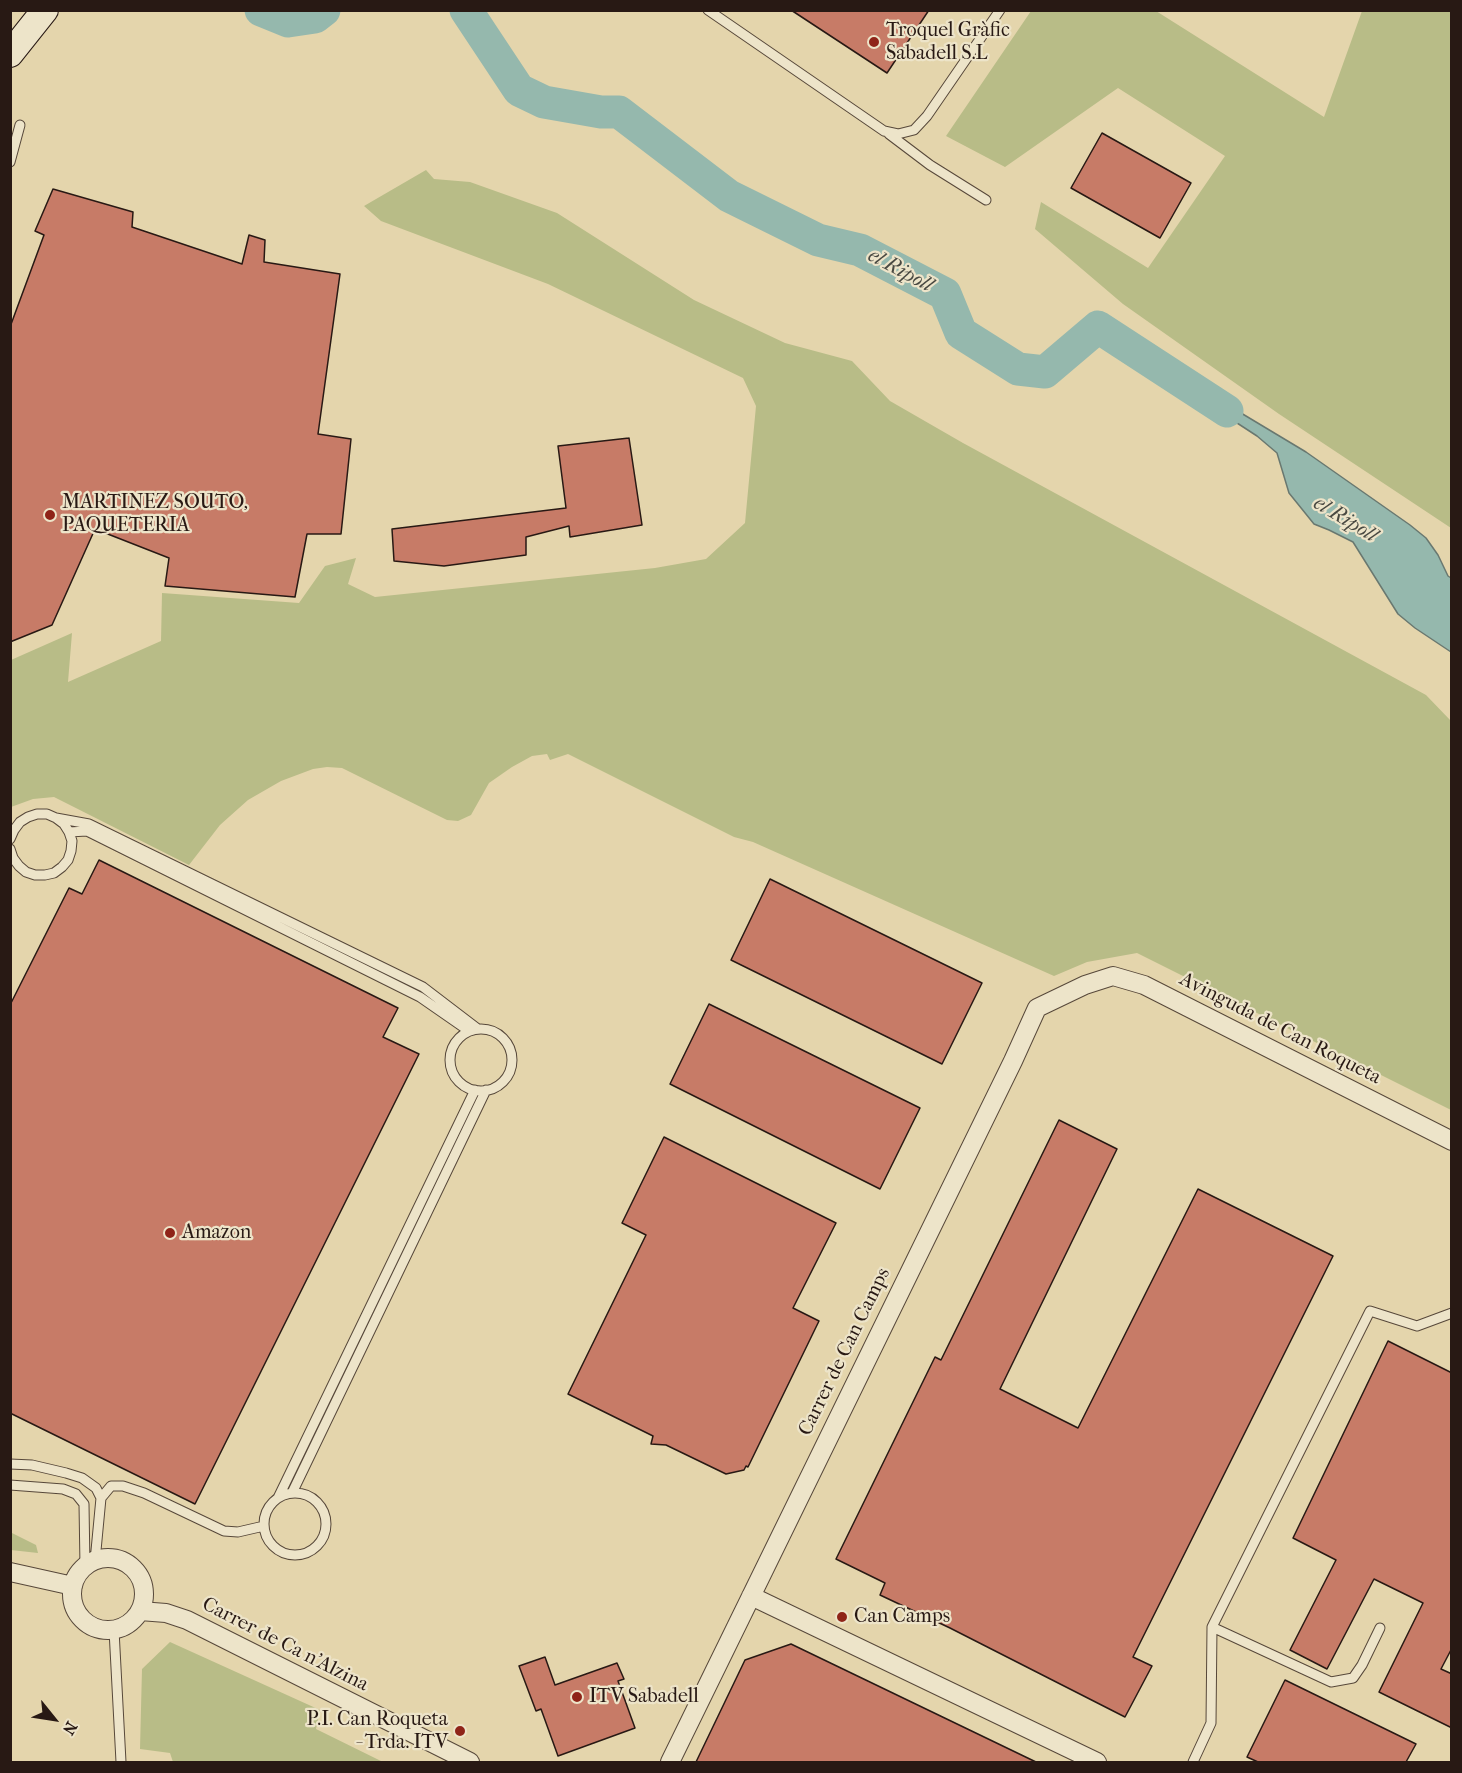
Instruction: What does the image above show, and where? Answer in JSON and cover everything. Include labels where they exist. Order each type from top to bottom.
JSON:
[{"type":"main road","points":[[10,54],[45,10]]},
{"type":"street","name":"Avinguda de Can Roqueta","points":[[1085,985],[1113,976],[1144,985],[1452,1141]]},
{"type":"street","name":"Carrer de Can Camps","points":[[670,1762],[1037,1008],[1085,985]]},
{"type":"street","points":[[105,1558],[116,1559],[127,1563],[135,1570],[144,1590],[144,1601],[140,1611],[129,1623],[114,1630],[104,1630],[94,1627],[79,1615],[74,1606],[74,1586],[78,1576],[90,1564],[105,1558]]},
{"type":"street","points":[[10,1572],[74,1586]]},
{"type":"street","points":[[751,1596],[1097,1762]]},
{"type":"street","name":"Carrer de Ca n'Alzina","points":[[140,1611],[166,1613],[187,1620],[470,1762]]},
{"type":"lane","points":[[708,10],[930,165],[986,200]]},
{"type":"lane","points":[[884,131],[898,134],[914,130],[927,116],[1000,10]]},
{"type":"lane","points":[[10,162],[20,124]]},
{"type":"lane","points":[[10,839],[20,822],[37,814],[47,814],[64,824],[72,841],[68,860],[54,873],[45,875],[26,872],[13,858],[10,849]]},
{"type":"lane","points":[[56,818],[89,824],[423,987],[473,1030]]},
{"type":"lane","points":[[69,832],[87,831],[420,997],[473,1030]]},
{"type":"lane","points":[[473,1030],[488,1030],[496,1033],[504,1039],[511,1056],[511,1066],[507,1076],[500,1084],[486,1090],[475,1090],[460,1084],[450,1065],[450,1055],[454,1045],[461,1036],[473,1030]]},
{"type":"lane","points":[[279,1498],[292,1493],[302,1494],[318,1503],[326,1520],[321,1540],[314,1548],[294,1555],[275,1548],[268,1539],[264,1519],[268,1509],[279,1498],[475,1090]]},
{"type":"lane","points":[[292,1493],[486,1090]]},
{"type":"lane","points":[[1193,1762],[1211,1723],[1212,1627],[1370,1311],[1417,1326],[1452,1314]]},
{"type":"lane","points":[[10,1464],[32,1465],[82,1478],[96,1488],[101,1498]]},
{"type":"lane","points":[[10,1485],[63,1489],[76,1494],[84,1504],[90,1564]]},
{"type":"lane","points":[[90,1564],[101,1498],[111,1486],[123,1486],[144,1493],[224,1531],[238,1532],[264,1526]]},
{"type":"lane","points":[[1212,1627],[1332,1682],[1353,1678],[1380,1628]]},
{"type":"lane","points":[[114,1630],[121,1762]]},
{"type":"green space","points":[[1031,11],[1156,11],[1324,117],[1362,11],[1451,11],[1451,528],[1279,414],[1123,304],[1035,229],[1041,202],[1148,268],[1225,156],[1118,88],[1005,167],[946,136]]},
{"type":"green space","points":[[426,170],[434,179],[470,182],[557,213],[694,300],[785,343],[852,361],[890,401],[1426,695],[1451,721],[1451,1110],[1137,953],[1087,962],[1054,976],[753,842],[734,837],[568,754],[550,760],[547,754],[532,756],[512,767],[489,783],[471,815],[458,821],[447,820],[342,768],[313,769],[281,781],[248,800],[220,825],[189,865],[54,797],[33,799],[11,807],[11,660],[72,633],[68,682],[161,641],[162,593],[299,603],[325,566],[356,558],[348,584],[375,597],[655,568],[706,559],[745,523],[756,406],[743,378],[548,284],[381,221],[364,206]]},
{"type":"green space","points":[[10,1532],[36,1545],[38,1553],[11,1550]]},
{"type":"green space","points":[[170,1642],[320,1710],[316,1729],[383,1762],[173,1762],[170,1753],[140,1749],[142,1669]]},
{"type":"water","points":[[1196,386],[1306,452],[1426,538],[1451,578],[1451,652],[1398,614],[1353,542],[1314,524],[1289,493],[1277,453],[1257,436],[1191,393],[1190,387]]},
{"type":"building","name":"Troquel Gràfic Sabadell S.L","points":[[791,10],[929,10],[887,73]]},
{"type":"building","points":[[1102,133],[1191,183],[1160,238],[1071,188]]},
{"type":"building","points":[[53,189],[133,212],[132,227],[242,264],[249,235],[265,240],[264,262],[340,274],[318,434],[351,439],[341,534],[307,534],[295,597],[165,586],[169,558],[95,529],[52,625],[10,642],[10,327],[44,235],[35,231]]},
{"type":"building","points":[[629,438],[642,525],[570,537],[569,526],[526,537],[526,555],[444,566],[394,561],[392,529],[566,508],[558,446]]},
{"type":"building","name":"Amazon","points":[[99,860],[398,1008],[383,1037],[419,1054],[195,1504],[10,1413],[10,1005],[69,888],[82,894]]},
{"type":"building","points":[[770,879],[982,983],[942,1064],[731,960]]},
{"type":"building","points":[[709,1004],[920,1108],[880,1189],[670,1084]]},
{"type":"building","points":[[1059,1120],[1117,1149],[1000,1389],[1078,1428],[1198,1189],[1333,1256],[1133,1657],[1152,1666],[1125,1717],[880,1595],[885,1583],[836,1559],[935,1357],[941,1360]]},
{"type":"building","points":[[664,1137],[836,1223],[793,1308],[819,1321],[748,1467],[726,1474],[666,1445],[651,1444],[653,1436],[568,1394],[646,1235],[622,1223]]},
{"type":"building","points":[[1388,1341],[1452,1373],[1452,1648],[1441,1669],[1452,1674],[1452,1728],[1379,1692],[1423,1603],[1374,1579],[1327,1669],[1290,1650],[1336,1560],[1293,1538]]},
{"type":"building","points":[[791,1644],[1036,1762],[696,1762],[745,1660]]},
{"type":"building","name":"ITV Sabadell","points":[[545,1657],[555,1685],[617,1663],[624,1679],[618,1681],[635,1728],[558,1756],[541,1709],[536,1711],[519,1666]]},
{"type":"building","points":[[1285,1680],[1416,1744],[1406,1762],[1258,1762],[1247,1757]]},
{"type":"waterway","name":"el Ripoll","points":[[261,10],[288,21],[315,17],[324,10]]},
{"type":"waterway","name":"el Ripoll","points":[[466,10],[519,90],[544,102],[601,112],[619,112],[729,196],[818,240],[860,250],[945,294],[961,333],[1018,369],[1045,372],[1098,327],[1227,411]]},
{"type":"place","name":"Troquel Gràfic Sabadell S.L","points":[[874,42]]},
{"type":"place","name":"MARTINEZ SOUTO, PAQUETERIA","points":[[50,515]]},
{"type":"place","name":"Amazon","points":[[170,1233]]},
{"type":"place","name":"Can Camps","points":[[842,1617]]},
{"type":"place","name":"ITV Sabadell","points":[[577,1697]]},
{"type":"place","name":"P.I. Can Roqueta - Trda. ITV","points":[[460,1731]]}]
